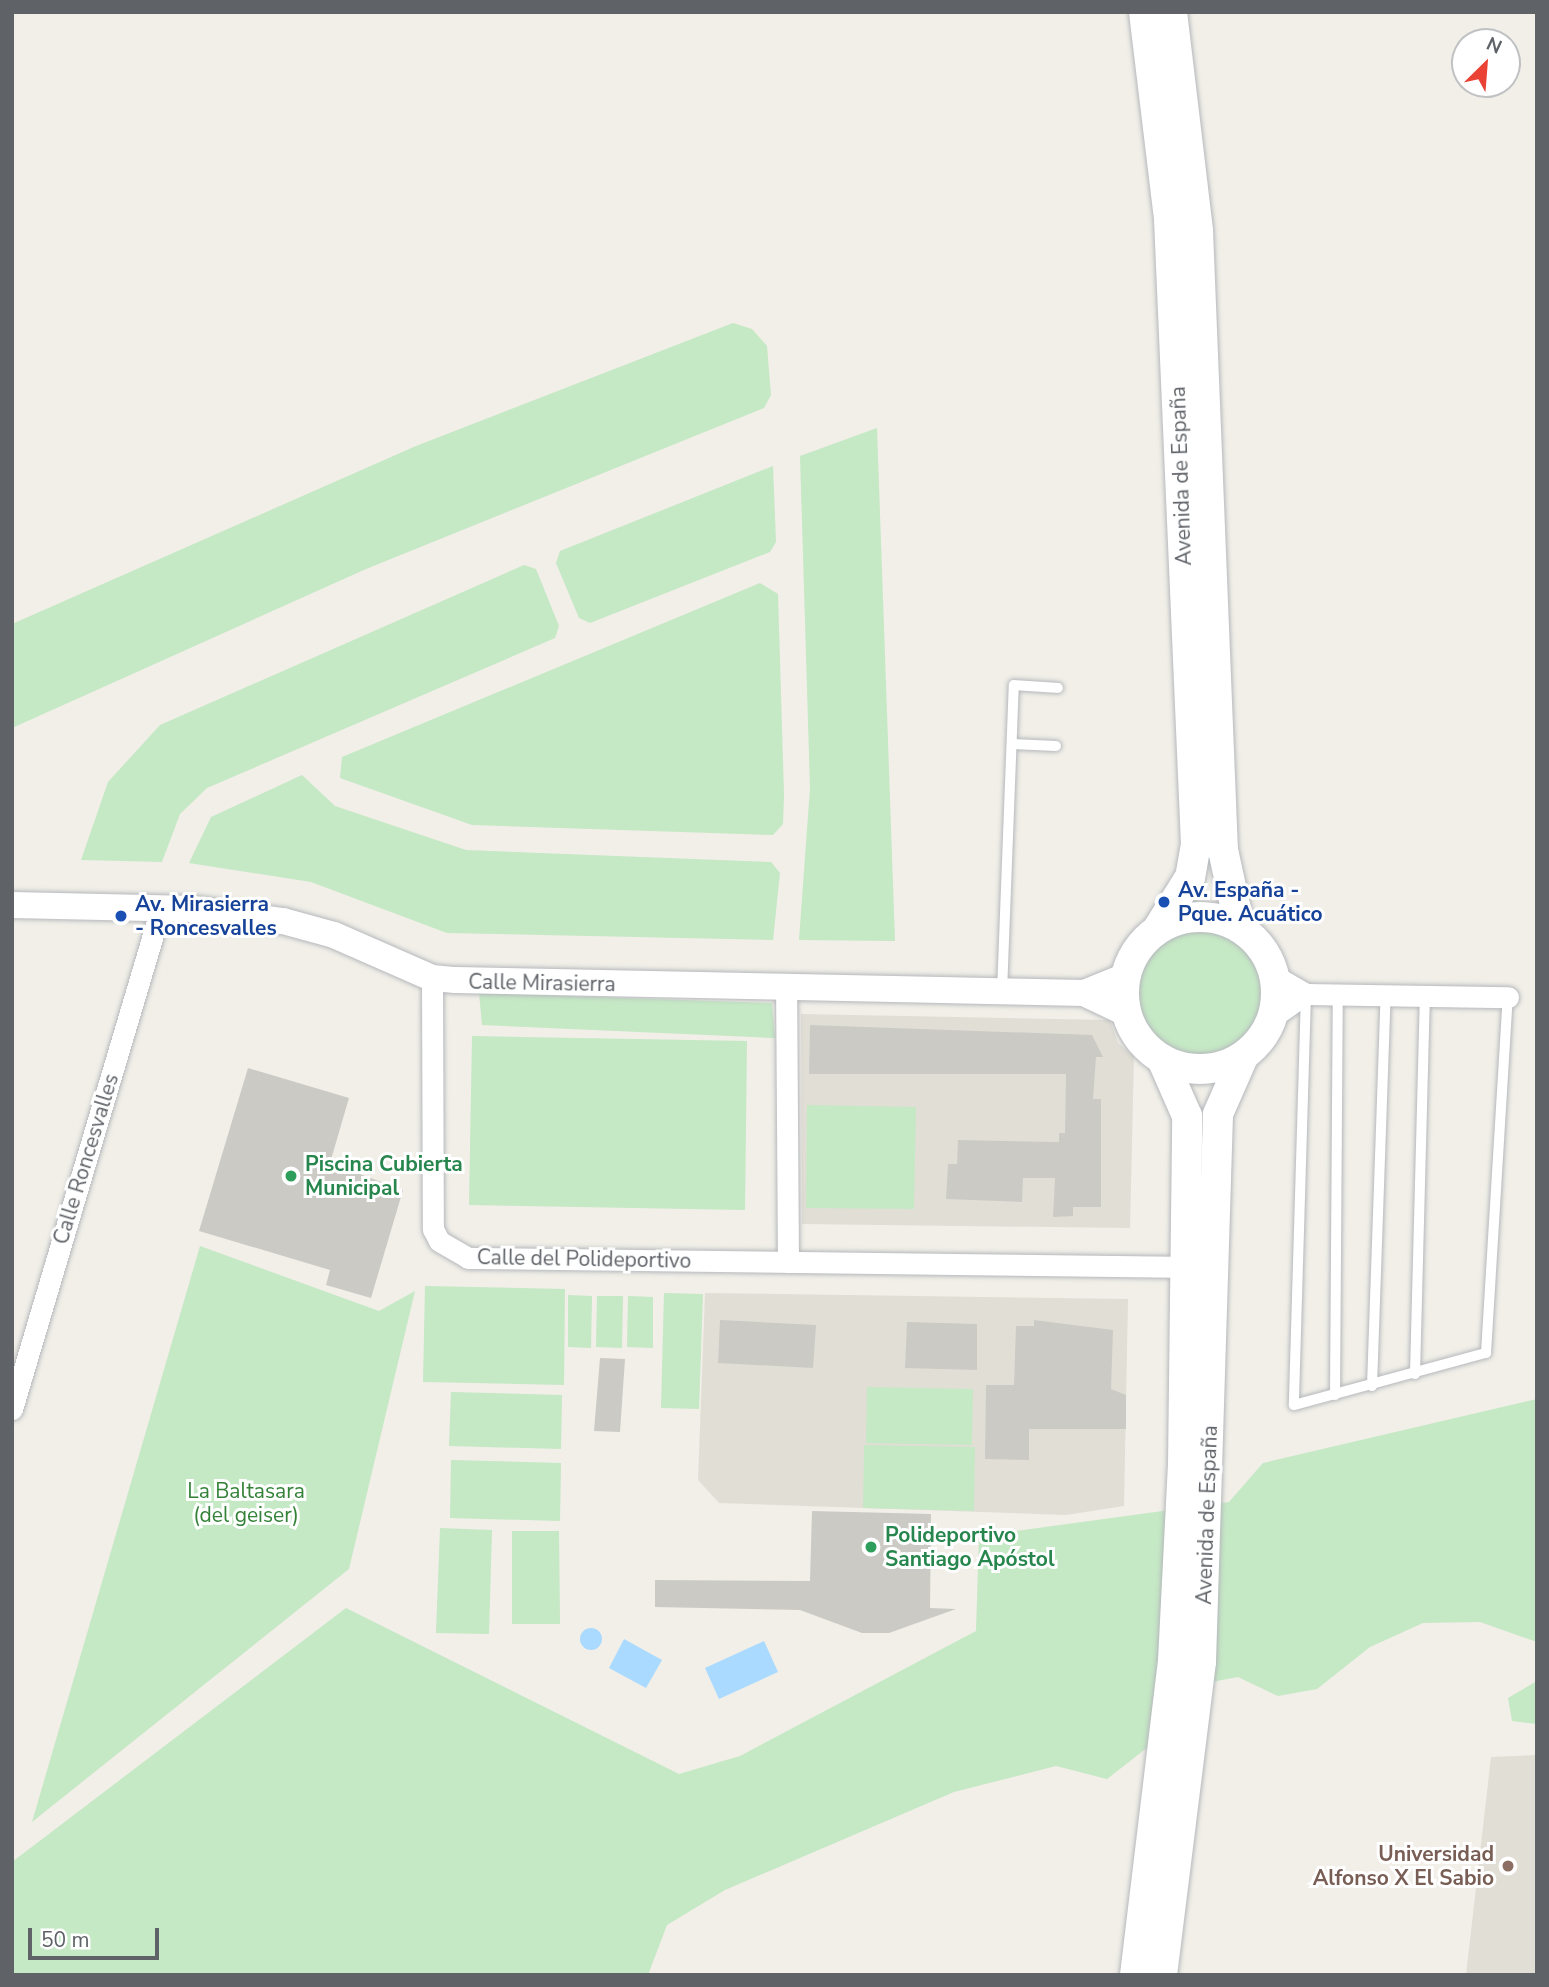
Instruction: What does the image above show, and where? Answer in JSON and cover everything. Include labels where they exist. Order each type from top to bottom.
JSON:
[{"type":"main road","name":"Avenida de España","points":[[1144,12],[1170,106],[1198,230],[1223,850],[1240,928]]},
{"type":"main road","name":"Avenida de España","points":[[1157,930],[1190,877],[1196,844],[1168,219],[1172,12]]},
{"type":"main road","points":[[1198,917],[1240,928],[1259,945],[1275,976],[1274,1016],[1242,1058],[1216,1068],[1188,1069],[1162,1059],[1146,1047],[1126,1013],[1126,976],[1157,930],[1198,917]]},
{"type":"main road","name":"Avenida de España","points":[[1163,1975],[1187,1662],[1217,1114],[1242,1058]]},
{"type":"main road","name":"Avenida de España","points":[[1162,1059],[1187,1116],[1183,1268],[1197,1468]]},
{"type":"main road","name":"Avenida de España","points":[[1135,1975],[1187,1662]]},
{"type":"street","name":"Calle Mirasierra","points":[[12,905],[161,908],[283,921],[334,934],[432,978],[786,989],[1084,993],[1126,976]]},
{"type":"street","name":"Calle Roncesvalles","points":[[12,1409],[161,908]]},
{"type":"street","points":[[1275,976],[1306,994],[1508,997]]},
{"type":"street","name":"Calle del Polideportivo","points":[[432,978],[433,1229],[452,1252],[468,1258],[1183,1268]]},
{"type":"street","points":[[786,989],[788,1262]]},
{"type":"street","name":"Calle Mirasierra","points":[[1084,993],[1126,1013]]},
{"type":"street","points":[[1274,1016],[1306,994]]},
{"type":"lane","points":[[1002,992],[1014,685],[1058,688]]},
{"type":"lane","points":[[1012,744],[1056,746]]},
{"type":"lane","points":[[1306,994],[1294,1405],[1486,1353],[1508,997]]},
{"type":"lane","points":[[1372,1385],[1386,994]]},
{"type":"lane","points":[[1335,1395],[1338,996]]},
{"type":"lane","points":[[1415,1374],[1426,996]]},
{"type":"shaded area","points":[[801,1014],[1110,1020],[1118,1043],[1134,1056],[1130,1228],[802,1224]]},
{"type":"shaded area","points":[[705,1293],[1128,1299],[1124,1506],[1066,1515],[719,1503],[698,1480]]},
{"type":"shaded area","name":"Universidad Alfonso X El Sabio","points":[[1537,1755],[1537,1975],[1466,1975],[1491,1757]]},
{"type":"green space","points":[[733,323],[752,329],[767,346],[771,395],[764,408],[366,569],[12,728],[12,624],[416,446]]},
{"type":"green space","points":[[877,428],[895,941],[799,940],[810,788],[800,456]]},
{"type":"green space","points":[[773,466],[776,542],[770,552],[590,623],[579,618],[556,563],[560,551]]},
{"type":"green space","points":[[524,565],[536,569],[559,626],[555,638],[207,788],[180,814],[162,862],[81,860],[108,782],[160,725]]},
{"type":"green space","points":[[760,583],[778,594],[784,794],[783,824],[773,835],[472,825],[340,778],[342,757]]},
{"type":"green space","points":[[302,775],[335,806],[466,850],[771,862],[780,873],[773,940],[447,933],[311,882],[189,863],[211,817]]},
{"type":"green space","points":[[1200,932],[1223,936],[1243,950],[1257,970],[1261,993],[1257,1016],[1243,1036],[1223,1050],[1200,1054],[1177,1050],[1157,1036],[1143,1016],[1139,993],[1143,970],[1157,950],[1177,936]]},
{"type":"green space","points":[[479,993],[772,1003],[775,1038],[482,1025]]},
{"type":"green space","points":[[472,1036],[747,1041],[745,1210],[469,1205]]},
{"type":"green space","points":[[807,1105],[916,1107],[914,1209],[806,1208]]},
{"type":"green space","name":"La Baltasara (del geiser)","points":[[200,1246],[379,1311],[415,1291],[349,1569],[32,1822]]},
{"type":"green space","points":[[425,1286],[565,1289],[564,1385],[423,1382]]},
{"type":"green space","points":[[664,1293],[703,1294],[699,1409],[661,1408]]},
{"type":"green space","points":[[568,1295],[592,1296],[591,1348],[568,1347]]},
{"type":"green space","points":[[597,1296],[623,1296],[622,1348],[596,1347]]},
{"type":"green space","points":[[628,1296],[653,1297],[653,1348],[627,1347]]},
{"type":"green space","points":[[867,1387],[973,1389],[972,1445],[866,1443]]},
{"type":"green space","points":[[451,1392],[562,1395],[561,1449],[449,1446]]},
{"type":"green space","points":[[1537,1399],[1537,1642],[1480,1622],[1423,1623],[1370,1647],[1317,1689],[1278,1696],[1238,1677],[1206,1683],[1166,1733],[1107,1779],[1056,1766],[954,1792],[725,1890],[667,1925],[648,1975],[12,1975],[12,1862],[346,1608],[679,1774],[740,1756],[976,1631],[979,1536],[1229,1502],[1263,1463]]},
{"type":"green space","points":[[864,1445],[975,1447],[974,1511],[863,1508]]},
{"type":"green space","points":[[451,1460],[561,1463],[560,1521],[450,1518]]},
{"type":"green space","points":[[440,1528],[492,1530],[489,1634],[436,1633]]},
{"type":"green space","points":[[512,1531],[559,1531],[560,1624],[512,1624]]},
{"type":"green space","points":[[1537,1681],[1537,1724],[1512,1721],[1508,1698]]},
{"type":"water","points":[[591,1628],[599,1631],[602,1639],[599,1647],[591,1650],[583,1647],[580,1639],[583,1631]]},
{"type":"water","points":[[624,1639],[662,1660],[646,1688],[609,1668]]},
{"type":"water","points":[[764,1641],[778,1672],[719,1699],[705,1668]]},
{"type":"building","points":[[810,1025],[1092,1035],[1103,1057],[1096,1057],[1093,1099],[1101,1099],[1101,1207],[1073,1207],[1073,1216],[1053,1217],[1055,1178],[1023,1178],[1022,1202],[946,1199],[948,1164],[957,1164],[958,1140],[1059,1142],[1059,1133],[1065,1133],[1066,1074],[809,1074]]},
{"type":"building","name":"Piscina Cubierta Municipal","points":[[248,1068],[349,1098],[330,1163],[403,1190],[371,1298],[326,1285],[330,1270],[199,1231]]},
{"type":"building","points":[[720,1320],[816,1325],[813,1368],[718,1363]]},
{"type":"building","points":[[1034,1320],[1113,1330],[1111,1389],[1126,1395],[1126,1429],[1029,1429],[1029,1460],[985,1459],[986,1385],[1014,1385],[1016,1326],[1034,1326]]},
{"type":"building","points":[[907,1322],[977,1324],[977,1370],[905,1368]]},
{"type":"building","points":[[600,1358],[625,1359],[620,1432],[594,1431]]},
{"type":"building","name":"Polideportivo Santiago Apóstol","points":[[812,1511],[931,1514],[930,1608],[956,1609],[889,1633],[862,1633],[800,1610],[655,1607],[655,1580],[810,1581]]},
{"type":"place","name":"Av. España - Pque. Acuático","points":[[1164,902]]},
{"type":"place","name":"Av. Mirasierra - Roncesvalles","points":[[121,916]]},
{"type":"place","name":"Piscina Cubierta Municipal","points":[[291,1176]]},
{"type":"place","name":"Polideportivo Santiago Apóstol","points":[[871,1547]]},
{"type":"place","name":"Universidad Alfonso X El Sabio","points":[[1508,1866]]}]
